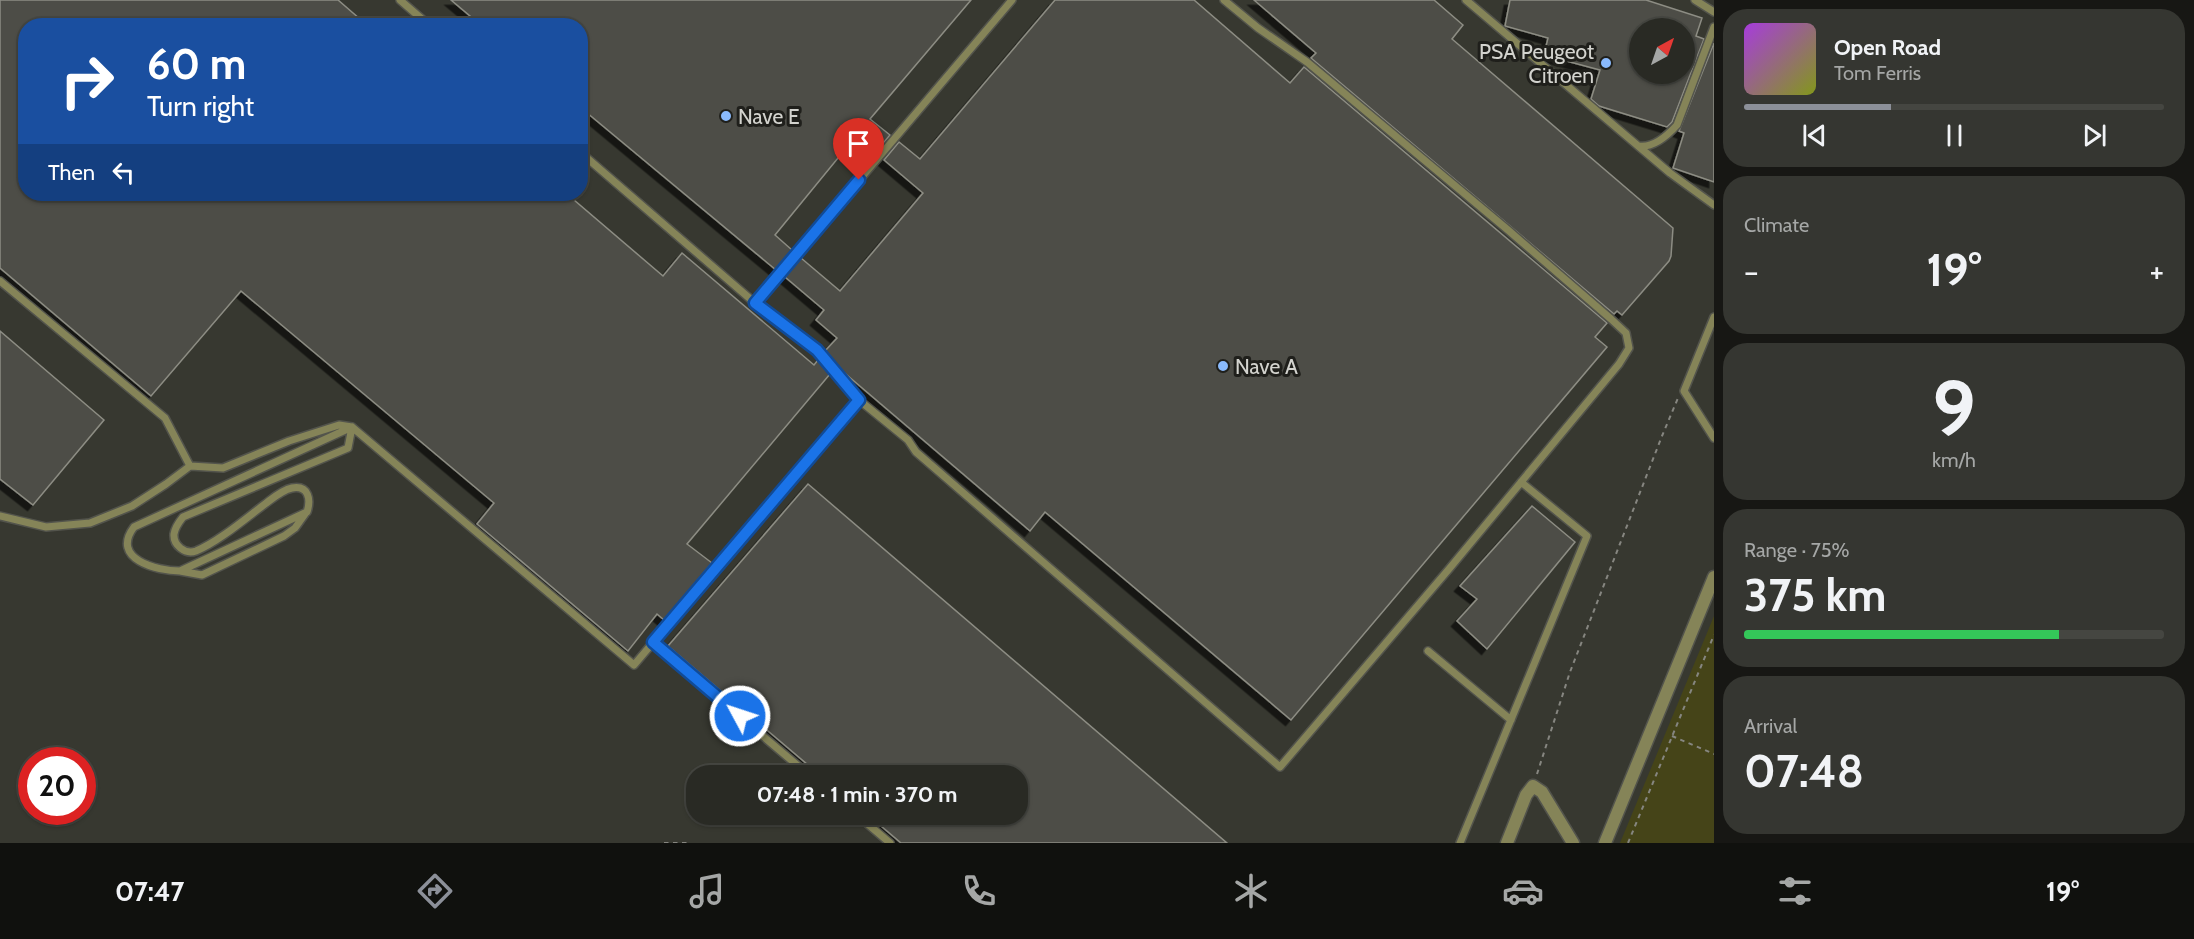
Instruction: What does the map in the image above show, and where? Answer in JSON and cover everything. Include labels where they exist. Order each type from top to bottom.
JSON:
[{"type":"street","points":[[1605,843],[1714,577]]},
{"type":"street","points":[[1507,843],[1526,795],[1533,786],[1542,792],[1573,843]]},
{"type":"lane","points":[[400,0],[421,18]]},
{"type":"lane","points":[[755,303],[1012,0]]},
{"type":"lane","points":[[588,159],[755,303],[817,350],[859,400],[908,440],[916,452],[1280,767],[1521,482],[1619,364],[1629,348],[1626,333],[1611,318],[1325,78],[1224,0]]},
{"type":"lane","points":[[1466,0],[1637,146],[1714,205]]},
{"type":"lane","points":[[1695,0],[1714,12]]},
{"type":"lane","points":[[1637,146],[1644,147],[1654,143],[1669,134],[1677,125],[1714,27]]},
{"type":"lane","points":[[0,281],[165,418],[190,466]]},
{"type":"lane","points":[[1714,317],[1685,391],[1714,438]]},
{"type":"lane","points":[[0,516],[46,526],[90,523],[132,506],[190,466],[223,468],[289,441],[339,425],[352,427],[633,665],[859,400]]},
{"type":"lane","points":[[352,427],[348,448],[183,518],[177,525],[174,535],[176,542],[186,551],[194,552],[229,531],[281,493],[291,488],[301,488],[307,492],[310,501],[307,512],[295,528],[284,536],[202,575],[163,571],[150,567],[131,555],[127,544],[134,527],[352,427]]},
{"type":"lane","points":[[1460,843],[1587,536],[1521,482]]},
{"type":"lane","points":[[180,571],[307,512]]},
{"type":"lane","points":[[653,642],[797,765]]},
{"type":"lane","points":[[1428,651],[1511,720]]},
{"type":"lane","points":[[869,825],[890,843]]},
{"type":"path","points":[[1533,786],[1570,672],[1674,406],[1685,391]]},
{"type":"path","points":[[1628,843],[1714,635]]},
{"type":"path","points":[[1672,736],[1714,754]]},
{"type":"path","points":[[664,843],[690,843]]},
{"type":"shaded area","points":[[1714,616],[1714,843],[1620,843]]},
{"type":"building","points":[[0,0],[338,0],[359,18],[18,18],[18,201],[575,201],[663,276],[682,253],[814,365],[818,360],[830,374],[687,544],[712,563],[664,620],[657,614],[628,651],[477,524],[494,503],[241,291],[151,396],[0,268]]},
{"type":"building","name":"Nave E","points":[[451,0],[971,0],[870,119],[890,135],[875,153],[856,136],[775,235],[792,250],[776,270],[588,114],[588,18],[472,18]]},
{"type":"building","name":"Nave A","points":[[1055,0],[1194,0],[1290,83],[1304,67],[1607,323],[1595,337],[1607,347],[1291,720],[1045,512],[1030,531],[841,370],[825,351],[837,338],[816,320],[824,310],[785,277],[801,258],[840,291],[923,193],[884,160],[899,142],[920,159]]},
{"type":"building","points":[[1254,0],[1434,0],[1463,25],[1452,39],[1673,228],[1669,261],[1622,315],[1617,311],[1614,314],[1311,58],[1316,53]]},
{"type":"building","name":"PSA Peugeot Citroen","points":[[1510,0],[1646,0],[1702,18],[1696,36],[1704,39],[1695,62],[1695,18],[1629,18],[1629,84],[1687,84],[1672,122],[1667,127],[1599,106],[1591,99],[1600,70],[1544,55],[1548,38],[1505,26]]},
{"type":"building","points":[[1714,43],[1714,182],[1673,168],[1684,133],[1679,131]]},
{"type":"building","points":[[0,331],[104,420],[33,505],[0,479]]},
{"type":"building","points":[[808,484],[1227,843],[901,843],[880,825],[1028,825],[1028,765],[808,765],[668,646]]},
{"type":"building","points":[[1532,506],[1575,542],[1487,649],[1457,621],[1477,599],[1460,586]]},
{"type":"place","name":"PSA Peugeot Citroen","points":[[1606,63]]},
{"type":"place","name":"Nave E","points":[[726,116]]},
{"type":"place","name":"Nave A","points":[[1223,366]]},
{"type":"route","points":[[740,716],[653,642],[859,400],[817,350],[755,303],[859,180]]}]
